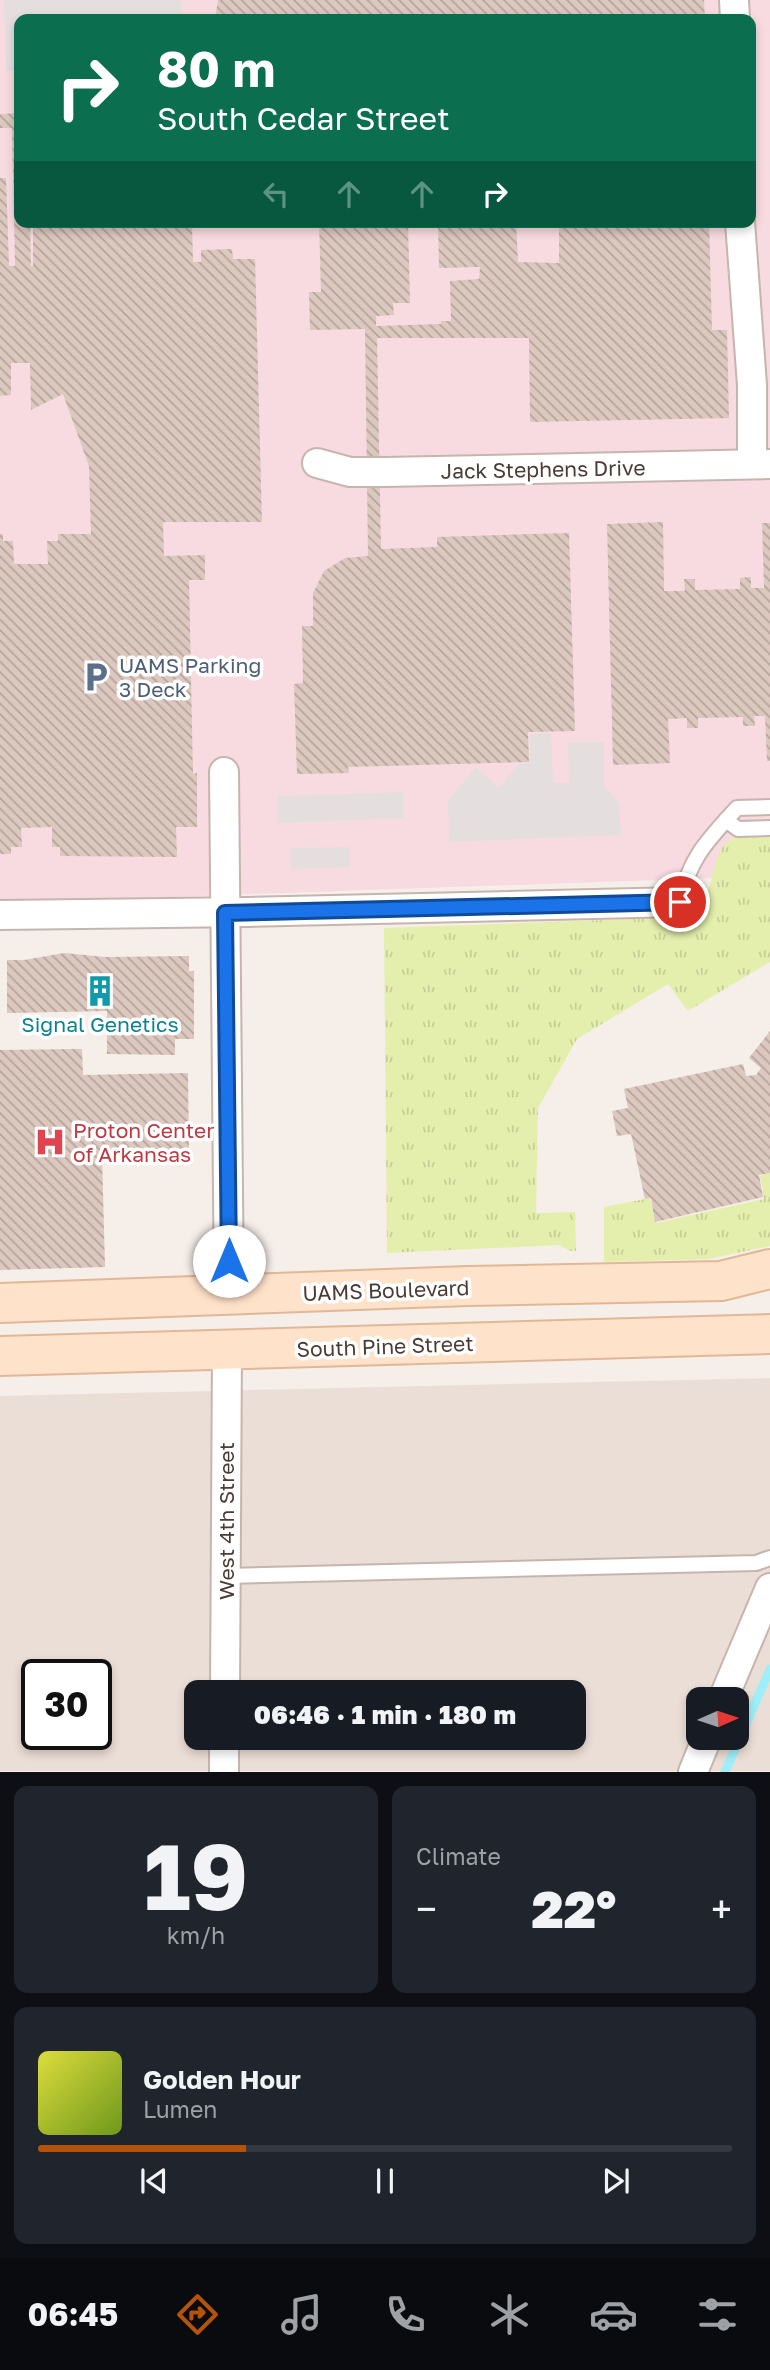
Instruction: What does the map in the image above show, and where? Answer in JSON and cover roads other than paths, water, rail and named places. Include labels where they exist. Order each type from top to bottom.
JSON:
[{"type":"main road","name":"UAMS Boulevard","points":[[0,1303],[468,1286],[721,1281],[770,1269]]},
{"type":"main road","name":"South Pine Street","points":[[0,1356],[767,1333]]},
{"type":"street","points":[[740,228],[752,385],[761,464]]},
{"type":"street","name":"Jack Stephens Drive","points":[[317,463],[350,472],[761,464]]},
{"type":"street","points":[[224,772],[229,1296]]},
{"type":"street","points":[[0,915],[225,913],[680,902]]},
{"type":"street","name":"West 4th Street","points":[[225,1680],[227,1350]]},
{"type":"street","points":[[728,1687],[770,1588]]},
{"type":"street","points":[[224,1750],[224,1772]]},
{"type":"street","points":[[693,1772],[702,1750]]},
{"type":"lane","points":[[680,902],[684,881],[694,859],[737,808],[770,807]]},
{"type":"lane","points":[[726,820],[738,829],[770,828]]},
{"type":"lane","points":[[226,1576],[756,1563],[770,1558]]},
{"type":"waterway","points":[[725,1772],[770,1669]]},
{"type":"place","name":"UAMS Parking 3 Deck","points":[[96,677]]},
{"type":"place","name":"Signal Genetics","points":[[100,991]]},
{"type":"place","name":"Proton Center of Arkansas","points":[[50,1142]]}]
